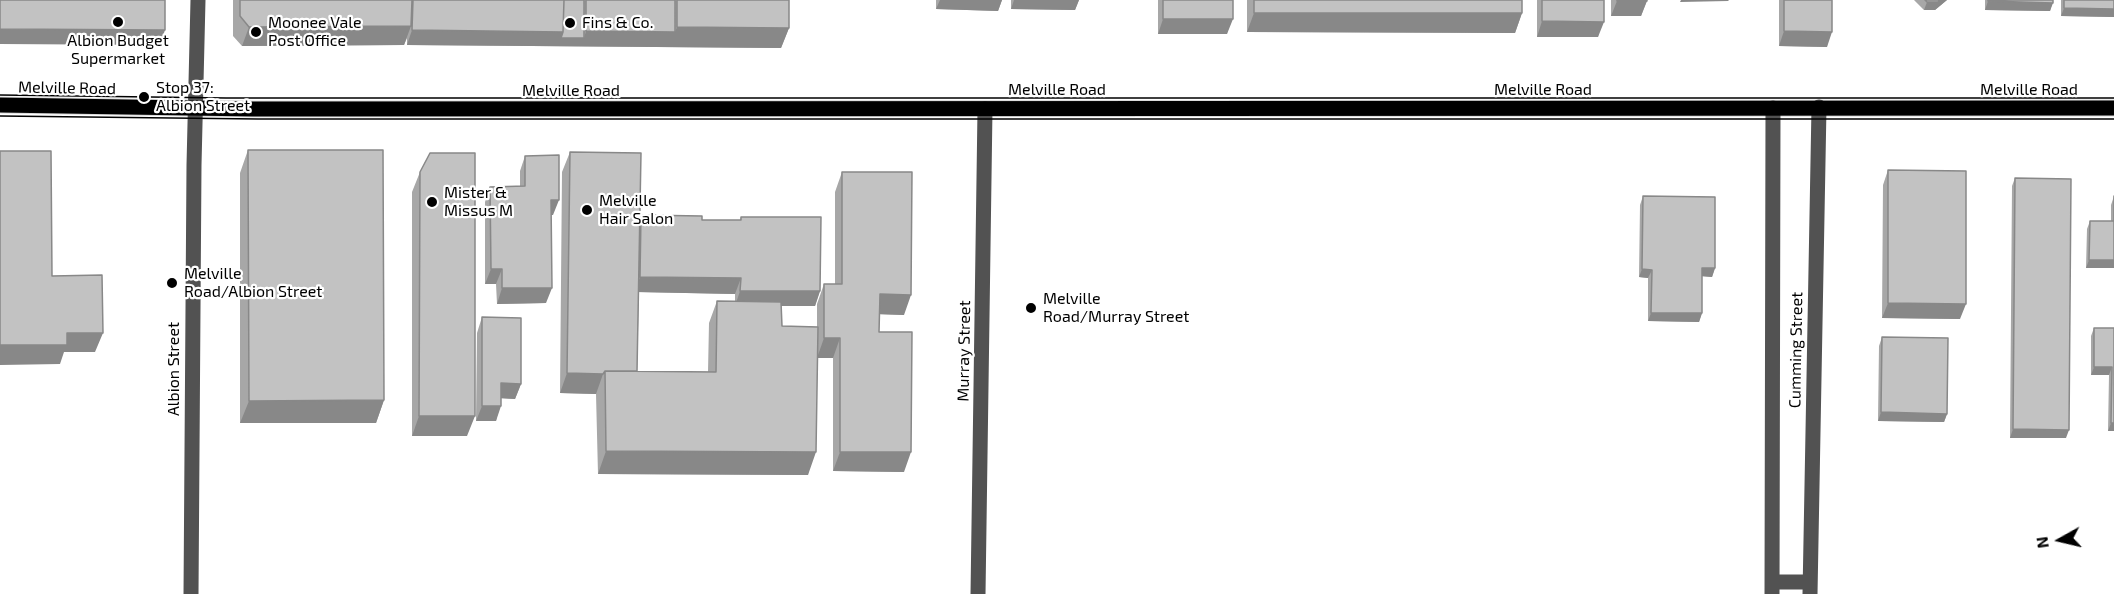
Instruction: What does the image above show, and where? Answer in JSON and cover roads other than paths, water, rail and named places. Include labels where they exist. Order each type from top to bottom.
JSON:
[{"type":"main road","name":"Melville Road","points":[[0,105],[195,108],[2114,108]]},
{"type":"street","name":"Albion Street","points":[[191,594],[198,0]]},
{"type":"street","name":"Cumming Street","points":[[1810,588],[1819,107]]},
{"type":"street","name":"Cumming Street","points":[[1772,588],[1773,108]]},
{"type":"street","name":"Murray Street","points":[[978,594],[985,109]]},
{"type":"street","points":[[1772,588],[1810,588]]},
{"type":"tram line","points":[[0,95],[226,98],[2114,98]]},
{"type":"tram line","points":[[0,116],[258,119],[2114,119]]},
{"type":"place","name":"Albion Budget Supermarket","points":[[118,22]]},
{"type":"place","name":"Fins & Co.","points":[[570,23]]},
{"type":"place","name":"Moonee Vale Post Office","points":[[256,32]]},
{"type":"place","name":"Stop 37: Albion Street","points":[[144,97]]},
{"type":"place","name":"Mister & Missus M","points":[[432,202]]},
{"type":"place","name":"Melville Hair Salon","points":[[587,210]]},
{"type":"place","name":"Melville Road/Albion Street","points":[[172,283]]},
{"type":"place","name":"Melville Road/Murray Street","points":[[1031,308]]}]
